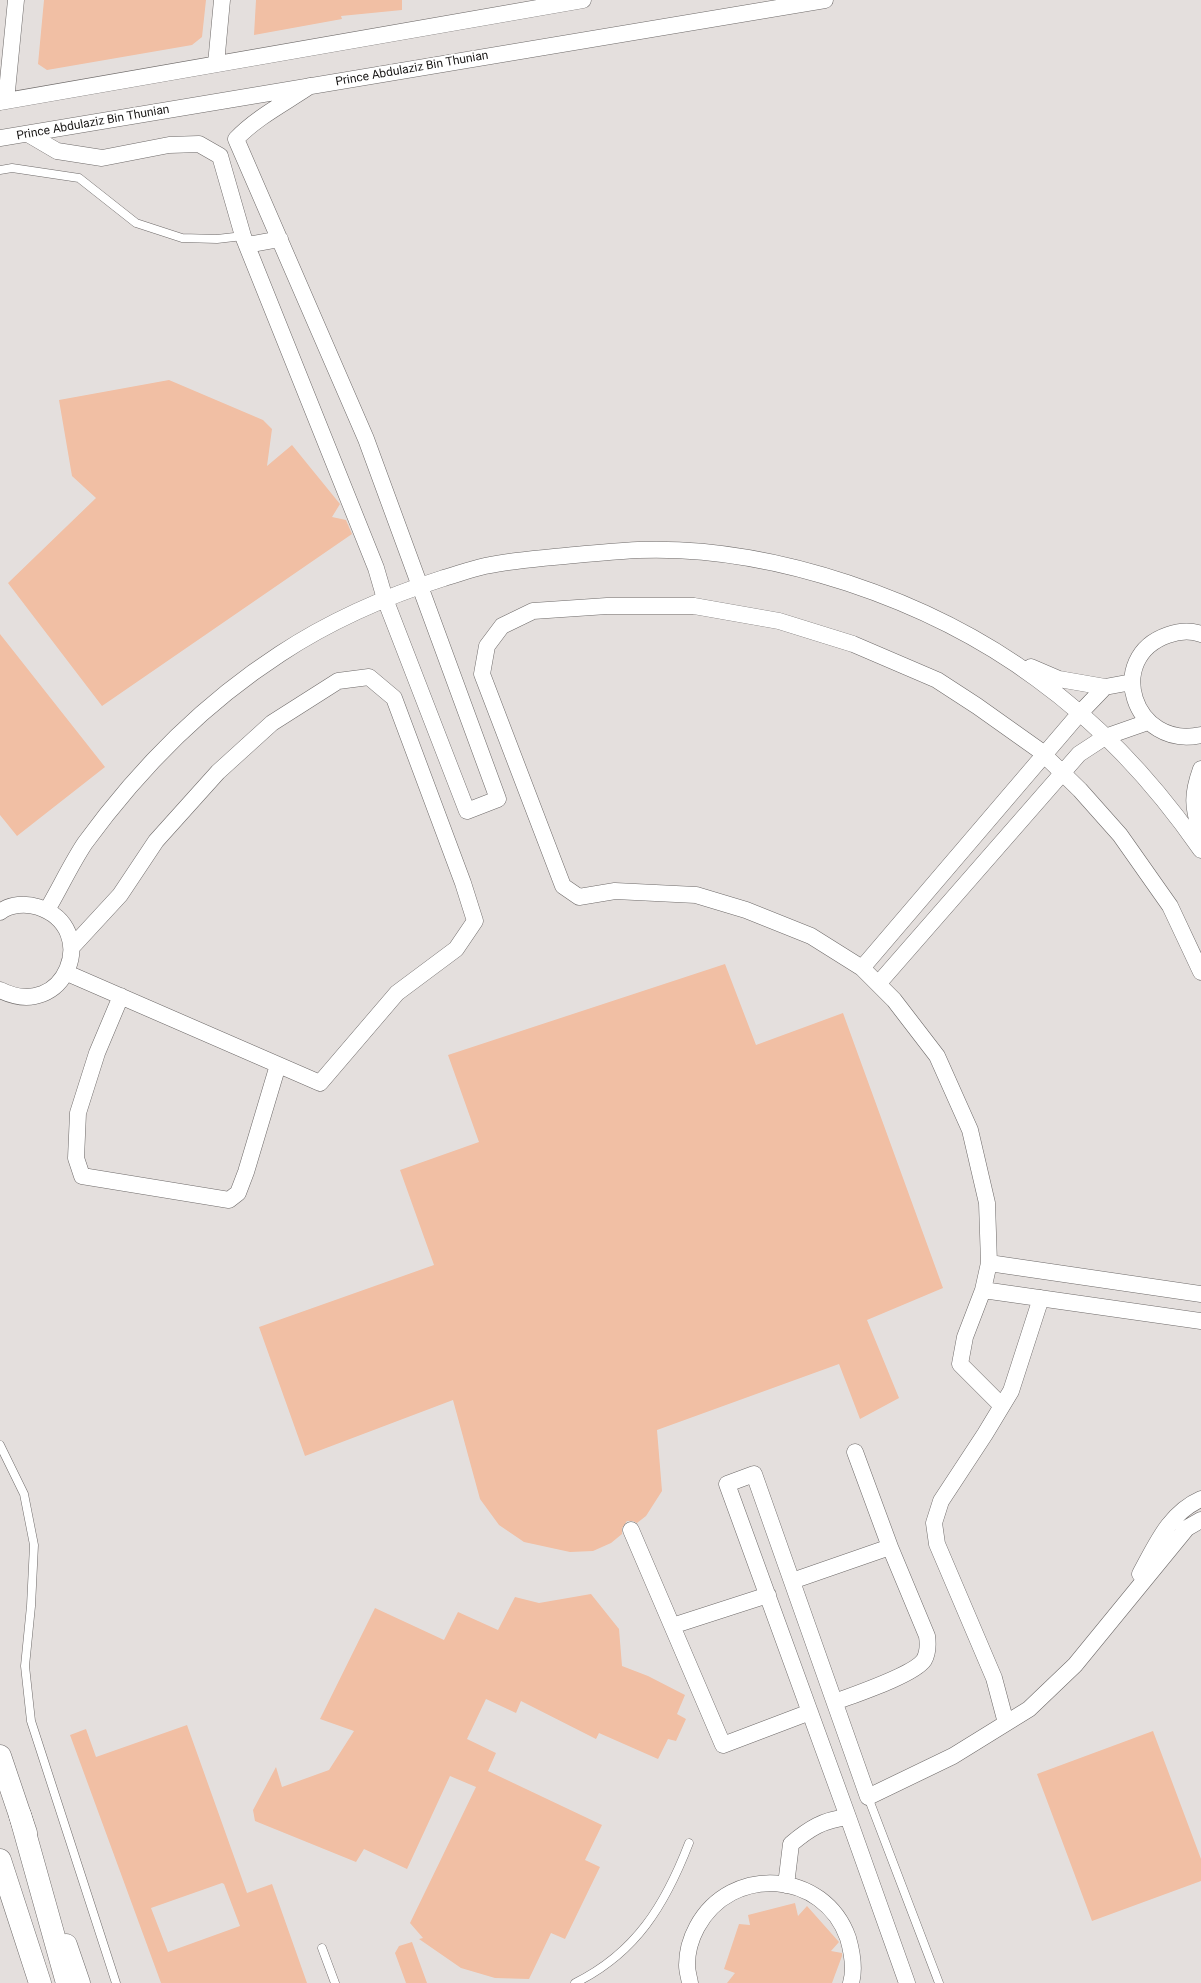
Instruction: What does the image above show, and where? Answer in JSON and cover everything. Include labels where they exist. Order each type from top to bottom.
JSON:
[{"type":"main road","points":[[0,1756],[79,1983]]},
{"type":"main road","points":[[20,1815],[67,1983]]},
{"type":"main road","points":[[0,1860],[40,1983]]},
{"type":"street","points":[[16,0],[3,102],[583,0]]},
{"type":"street","points":[[216,64],[222,0]]},
{"type":"street","name":"Prince Abdulaziz Bin Thunian","points":[[0,138],[825,0]]},
{"type":"street","points":[[28,134],[57,151],[102,158],[170,145],[199,144],[220,156],[245,240],[376,568],[385,599],[467,811],[498,799],[366,439],[236,138],[250,124],[276,109],[310,86]]},
{"type":"street","points":[[245,240],[280,239]]},
{"type":"street","points":[[47,910],[84,846],[158,754],[191,722],[233,688],[281,653],[333,624],[385,599],[482,567],[535,558],[639,550],[699,552],[748,558],[799,570],[852,584],[947,624],[993,650],[1038,679],[1105,737],[1152,785],[1183,823],[1201,850]]},
{"type":"street","points":[[1002,1406],[960,1364],[965,1337],[983,1290],[989,1263],[987,1203],[970,1130],[937,1056],[894,1000],[862,968],[811,936],[746,910],[696,895],[615,891],[579,897],[563,886],[482,674],[487,646],[502,626],[533,611],[607,606],[694,606],[779,621],[853,644],[937,680],[977,706],[1044,755],[1120,835],[1170,906],[1201,972]]},
{"type":"street","points":[[1201,634],[1195,632],[1176,632],[1159,638],[1145,649],[1136,664],[1132,682],[1134,700],[1143,716],[1156,729],[1173,736],[1190,737],[1201,735]]},
{"type":"street","points":[[993,650],[1059,679],[1105,687],[1132,682]]},
{"type":"street","points":[[67,973],[320,1083],[397,993],[456,949],[475,921],[463,883],[394,698],[369,677],[338,681],[272,723],[218,772],[156,841],[120,895],[72,947]]},
{"type":"street","points":[[862,968],[1079,714],[1105,687]]},
{"type":"street","points":[[878,984],[1079,754],[1105,737],[1148,722]]},
{"type":"street","points":[[1201,769],[1194,790],[1196,817],[1201,832]]},
{"type":"street","points":[[0,912],[17,905],[32,905],[47,910],[59,919],[68,932],[72,947],[71,962],[67,973],[55,987],[42,995],[26,998],[11,996],[0,990]]},
{"type":"street","points":[[121,996],[97,1053],[78,1113],[76,1158],[82,1176],[229,1200],[238,1193],[246,1172],[278,1064]]},
{"type":"street","points":[[989,1263],[1201,1294]]},
{"type":"street","points":[[983,1290],[1201,1322]]},
{"type":"street","points":[[1006,1723],[994,1678],[937,1544],[934,1523],[941,1501],[1011,1391],[1041,1298]]},
{"type":"street","points":[[835,1702],[912,1670],[924,1660],[928,1646],[927,1636],[890,1547],[855,1452]]},
{"type":"street","points":[[907,1983],[727,1484],[754,1474],[868,1796],[953,1756],[1029,1709],[1075,1665],[1187,1528],[1201,1520]]},
{"type":"street","points":[[1118,1612],[1170,1522],[1180,1511],[1201,1499]]},
{"type":"street","points":[[631,1530],[723,1746],[810,1712]]},
{"type":"street","points":[[792,1581],[890,1547]]},
{"type":"street","points":[[672,1626],[768,1595]]},
{"type":"street","points":[[786,1884],[791,1844],[808,1830],[830,1819],[848,1817]]},
{"type":"street","points":[[690,1983],[687,1965],[692,1938],[704,1914],[725,1895],[750,1884],[777,1882],[804,1889],[826,1904],[843,1926],[852,1951],[851,1983]]},
{"type":"lane","points":[[0,170],[12,168],[79,178],[136,223],[182,238],[245,240]]},
{"type":"lane","points":[[0,1445],[24,1494],[34,1545],[31,1606],[25,1666],[31,1721],[116,1983]]},
{"type":"lane","points":[[868,1796],[939,1983]]},
{"type":"lane","points":[[575,1983],[608,1964],[630,1945],[652,1917],[677,1874],[689,1843]]},
{"type":"lane","points":[[322,1948],[335,1983]]},
{"type":"building","points":[[44,0],[206,0],[202,37],[192,45],[47,70],[38,64]]},
{"type":"building","points":[[256,0],[402,0],[402,10],[341,16],[342,19],[254,35]]},
{"type":"building","points":[[169,380],[263,420],[272,429],[267,466],[292,445],[340,504],[332,517],[346,520],[352,534],[102,706],[8,583],[96,498],[72,476],[59,400]]},
{"type":"building","points":[[0,634],[105,767],[17,836],[0,815]]},
{"type":"building","points":[[725,964],[756,1045],[843,1013],[943,1288],[867,1320],[899,1398],[860,1419],[839,1364],[657,1430],[662,1491],[646,1516],[637,1523],[627,1521],[622,1528],[622,1534],[611,1543],[593,1551],[570,1552],[524,1542],[499,1525],[480,1499],[453,1400],[305,1456],[259,1327],[434,1265],[400,1170],[479,1142],[448,1055]]},
{"type":"building","points":[[591,1594],[619,1629],[622,1666],[648,1676],[685,1695],[677,1714],[686,1719],[676,1741],[668,1739],[658,1759],[599,1733],[596,1739],[521,1701],[516,1713],[486,1699],[467,1739],[496,1753],[488,1771],[602,1825],[585,1860],[600,1867],[565,1939],[551,1933],[529,1979],[495,1978],[461,1968],[419,1939],[423,1938],[410,1923],[476,1787],[450,1776],[407,1869],[364,1849],[356,1862],[255,1821],[253,1810],[276,1767],[282,1787],[329,1770],[354,1731],[320,1719],[375,1608],[444,1640],[458,1612],[498,1630],[515,1597],[539,1603]]},
{"type":"building","points":[[187,1725],[247,1893],[272,1884],[307,1983],[161,1983],[70,1735],[86,1729],[96,1757]],"holes":[[[222,1883],[224,1884],[240,1926],[168,1952],[151,1908]]]},
{"type":"building","points":[[1153,1731],[1201,1859],[1201,1881],[1092,1921],[1037,1774]]},
{"type":"building","points":[[795,1903],[798,1916],[807,1906],[839,1942],[831,1951],[842,1953],[832,1983],[727,1983],[735,1973],[724,1969],[739,1924],[750,1925],[748,1915]]},
{"type":"building","points":[[412,1942],[427,1983],[406,1983],[395,1953],[399,1946]]}]
